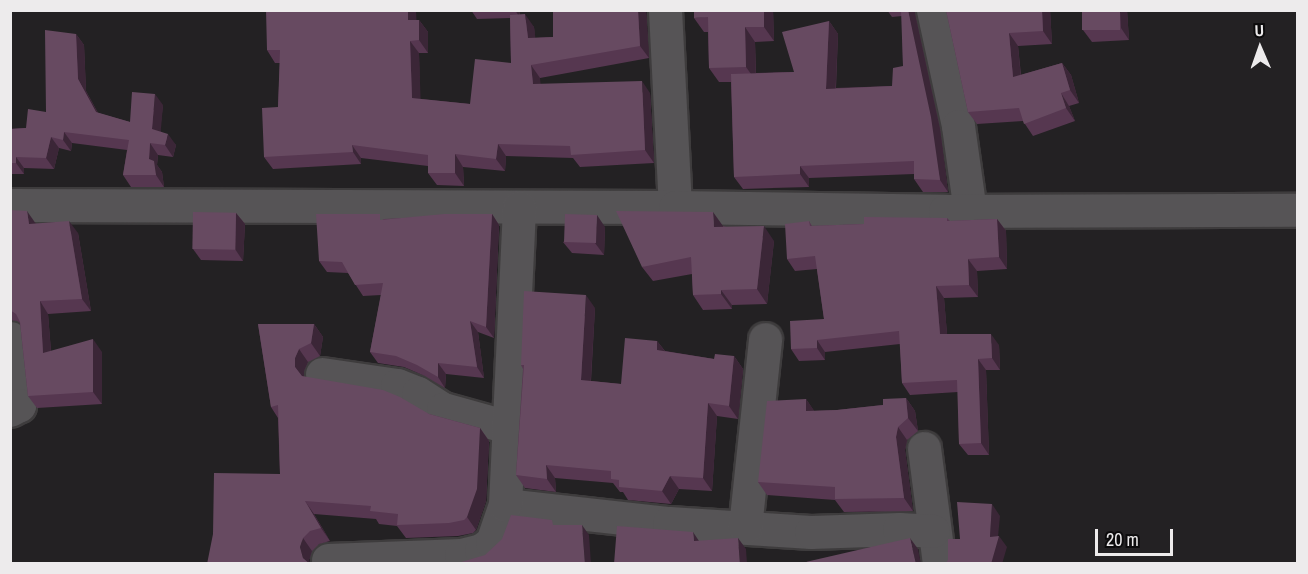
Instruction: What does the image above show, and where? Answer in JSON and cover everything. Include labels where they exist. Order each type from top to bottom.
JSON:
[{"type":"street","points":[[665,10],[675,207]]},
{"type":"street","points":[[933,10],[958,126],[970,211]]},
{"type":"street","points":[[10,205],[675,207],[970,211],[1298,210]]},
{"type":"street","points":[[328,560],[461,555],[480,550],[492,542],[505,505],[519,207]]},
{"type":"street","points":[[10,338],[19,405],[10,410]]},
{"type":"street","points":[[745,527],[765,339]]},
{"type":"street","points":[[322,374],[396,386],[418,393],[443,409],[508,427]]},
{"type":"street","points":[[924,448],[939,564]]},
{"type":"street","points":[[505,505],[669,523],[811,532],[899,529],[933,531]]},
{"type":"building","points":[[266,10],[408,10],[408,20],[419,20],[419,40],[410,41],[412,98],[470,104],[475,59],[511,63],[510,15],[525,14],[528,38],[553,37],[553,10],[638,10],[640,46],[531,65],[533,84],[642,81],[645,150],[571,155],[570,146],[498,144],[496,159],[455,154],[455,173],[428,173],[428,155],[352,145],[353,152],[264,157],[262,108],[278,107],[280,50],[267,50]]},
{"type":"building","points":[[694,10],[764,10],[764,27],[745,27],[746,67],[709,68],[708,17],[694,18]]},
{"type":"building","points":[[901,10],[908,10],[931,117],[940,180],[914,179],[914,161],[800,166],[800,174],[734,177],[731,74],[794,72],[782,32],[829,21],[826,89],[892,86],[893,68],[903,66]]},
{"type":"building","points":[[946,10],[1042,10],[1043,31],[1009,33],[1013,77],[1062,63],[1070,90],[1061,93],[1066,108],[1024,124],[1019,108],[968,112]]},
{"type":"building","points":[[1082,10],[1120,10],[1120,30],[1082,30]]},
{"type":"building","points":[[45,30],[76,34],[78,79],[96,112],[130,122],[132,92],[155,94],[152,129],[168,134],[165,145],[150,143],[149,159],[154,161],[156,175],[123,175],[129,140],[64,132],[63,140],[51,137],[46,158],[16,157],[16,163],[10,163],[10,129],[26,128],[28,109],[46,112]]},
{"type":"building","points":[[10,210],[27,211],[29,224],[69,221],[82,299],[40,301],[43,353],[93,339],[93,392],[28,396],[20,322],[16,314],[10,310]]},
{"type":"building","points":[[616,211],[713,212],[714,227],[764,226],[757,289],[721,290],[721,294],[693,295],[691,257],[642,267]]},
{"type":"building","points":[[193,212],[236,213],[235,250],[192,249]]},
{"type":"building","points":[[316,214],[380,214],[380,220],[444,214],[492,214],[486,327],[470,321],[477,367],[438,363],[438,377],[396,356],[370,352],[383,283],[355,285],[342,262],[319,261]]},
{"type":"building","points":[[565,214],[597,215],[596,243],[564,242]]},
{"type":"building","points":[[864,217],[947,218],[947,221],[997,219],[999,257],[968,259],[969,285],[936,286],[940,334],[991,334],[992,358],[978,359],[981,443],[959,444],[957,380],[902,383],[899,331],[817,340],[817,348],[791,349],[790,321],[824,319],[815,256],[787,259],[785,224],[809,221],[810,226],[864,224]]},
{"type":"building","points":[[524,291],[586,295],[581,380],[621,384],[625,338],[657,341],[657,350],[714,359],[715,354],[734,356],[729,406],[708,403],[703,478],[670,476],[662,491],[619,487],[619,480],[611,479],[611,471],[546,465],[547,479],[516,475],[524,365],[521,365]]},
{"type":"building","points":[[258,324],[314,324],[311,343],[299,349],[295,358],[295,367],[302,376],[383,390],[429,414],[480,428],[477,489],[467,517],[464,520],[449,523],[397,525],[398,514],[370,511],[371,506],[305,501],[321,528],[310,531],[303,538],[300,547],[303,558],[310,564],[207,564],[213,534],[214,473],[280,474],[278,405],[271,407]]},
{"type":"building","points":[[906,398],[908,418],[898,427],[896,437],[904,498],[835,499],[835,487],[758,482],[767,401],[806,399],[806,411],[883,405],[883,399]]},
{"type":"building","points":[[957,502],[992,504],[990,537],[999,536],[991,564],[945,564],[948,560],[948,539],[960,539]]},
{"type":"building","points":[[511,515],[552,520],[553,525],[582,525],[585,564],[455,564],[485,555],[502,539]]},
{"type":"building","points":[[617,526],[693,532],[694,541],[738,538],[740,564],[614,564]]},
{"type":"building","points":[[910,538],[916,564],[807,564],[807,562]]}]
